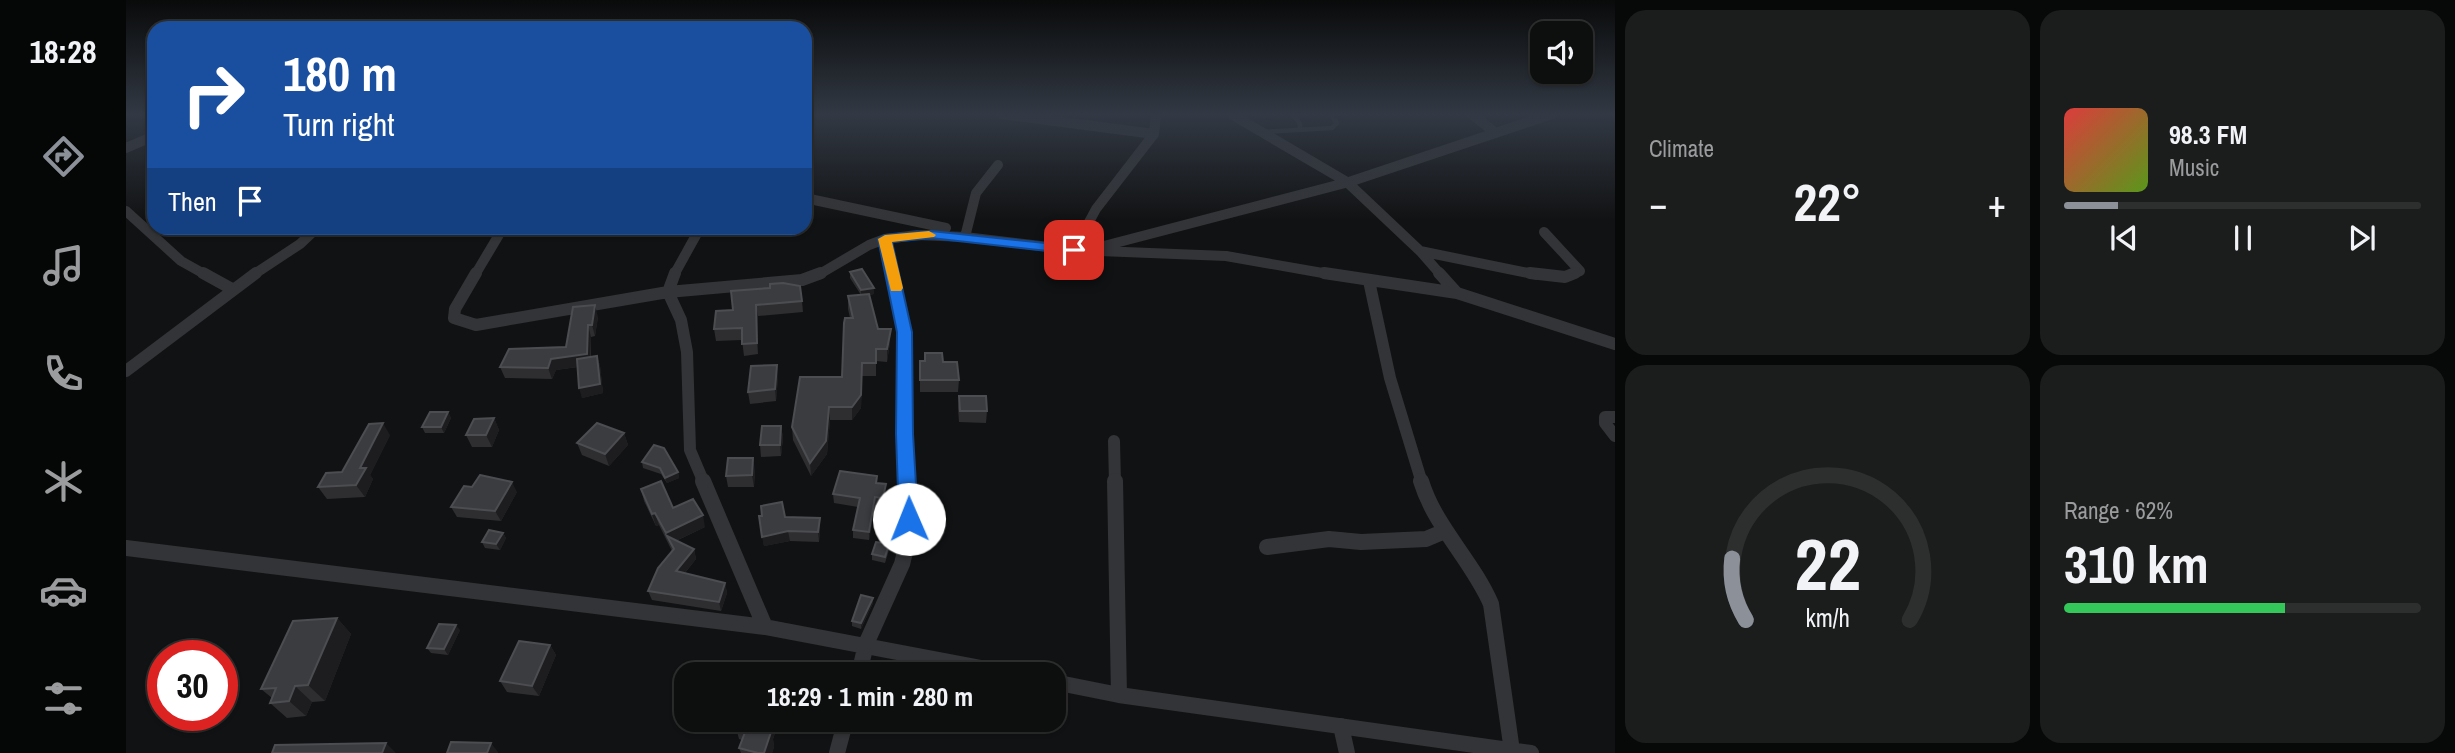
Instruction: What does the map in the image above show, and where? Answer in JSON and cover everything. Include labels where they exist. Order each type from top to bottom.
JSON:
[{"type":"street","points":[[1074,250],[1096,209],[1142,149]]},
{"type":"street","points":[[1290,149],[1347,182],[1420,251],[1457,293]]},
{"type":"street","points":[[1087,251],[1347,182],[1447,149]]},
{"type":"street","points":[[966,234],[976,193],[998,165]]},
{"type":"street","points":[[812,200],[966,234],[1074,250],[1226,256],[1457,293],[1615,344]]},
{"type":"street","points":[[126,211],[147,230]]},
{"type":"street","points":[[1420,251],[1544,276],[1565,277],[1580,271],[1544,232]]},
{"type":"street","points":[[499,235],[455,309],[454,318],[463,323],[476,325],[668,292],[802,281],[885,239],[931,234],[966,234]]},
{"type":"street","points":[[152,235],[181,261],[232,289]]},
{"type":"street","points":[[126,370],[232,289],[310,235]]},
{"type":"street","points":[[696,235],[673,276],[668,292],[681,320],[687,352],[690,450],[765,626]]},
{"type":"street","points":[[862,662],[866,644],[902,564],[909,519],[904,434],[904,332],[885,239]]},
{"type":"street","points":[[1369,281],[1381,342],[1428,505],[1482,583],[1491,604],[1512,751]]},
{"type":"street","points":[[1615,417],[1605,417],[1605,423],[1615,436]]},
{"type":"street","points":[[1114,441],[1119,695]]},
{"type":"street","points":[[1267,547],[1329,539],[1361,542],[1426,539],[1444,531]]},
{"type":"street","points":[[126,548],[765,626],[954,662]]},
{"type":"street","points":[[1066,684],[1119,695],[1531,753]]},
{"type":"street","points":[[1341,726],[1347,753]]},
{"type":"street","points":[[837,753],[843,732]]},
{"type":"building","points":[[862,269],[874,288],[861,290],[850,272]]},
{"type":"building","points":[[770,284],[800,286],[802,301],[756,305],[757,343],[742,344],[742,328],[714,329],[716,311],[733,310],[731,291],[770,288]]},
{"type":"building","points":[[869,294],[878,329],[891,329],[887,349],[876,349],[876,363],[862,363],[861,395],[852,407],[829,407],[826,441],[810,463],[792,427],[800,377],[842,377],[844,323],[845,318],[853,318],[848,296]]},
{"type":"building","points":[[595,305],[592,325],[588,325],[587,354],[551,359],[548,368],[500,367],[509,349],[566,347],[573,307]]},
{"type":"building","points":[[925,353],[942,353],[943,362],[957,362],[959,380],[920,380],[920,361],[925,361]]},
{"type":"building","points":[[597,356],[600,384],[579,388],[577,359]]},
{"type":"building","points":[[777,365],[775,389],[748,392],[751,366]]},
{"type":"building","points":[[959,396],[986,396],[987,411],[960,411]]},
{"type":"building","points":[[430,412],[448,412],[441,427],[422,427]]},
{"type":"building","points":[[494,418],[486,435],[466,435],[474,419]]},
{"type":"building","points":[[383,423],[360,468],[366,468],[356,485],[318,487],[326,473],[342,472],[369,424]]},
{"type":"building","points":[[597,423],[624,433],[605,454],[577,443]]},
{"type":"building","points":[[762,426],[781,426],[780,445],[760,445]]},
{"type":"building","points":[[654,445],[664,448],[678,472],[665,478],[660,468],[642,462]]},
{"type":"building","points":[[728,458],[753,458],[752,475],[726,476]]},
{"type":"building","points":[[840,471],[877,476],[876,483],[886,484],[883,498],[875,497],[869,532],[853,530],[860,498],[833,494]]},
{"type":"building","points":[[480,475],[512,482],[495,511],[451,507],[464,486],[472,487]]},
{"type":"building","points":[[661,481],[673,508],[693,499],[703,515],[666,533],[655,513],[652,514],[641,489]]},
{"type":"building","points":[[782,502],[785,517],[820,518],[818,532],[788,531],[762,537],[759,516],[762,516],[761,506]]},
{"type":"building","points":[[489,530],[503,533],[496,544],[482,542]]},
{"type":"building","points":[[667,536],[694,549],[676,571],[725,583],[719,602],[648,591],[658,568],[674,549]]},
{"type":"building","points":[[876,542],[889,544],[885,557],[872,554]]},
{"type":"building","points":[[861,595],[873,598],[861,623],[852,621]]},
{"type":"building","points":[[337,618],[308,685],[295,686],[289,701],[270,703],[276,688],[261,689],[293,621]]},
{"type":"building","points":[[439,624],[456,625],[444,649],[427,648]]},
{"type":"building","points":[[519,641],[550,645],[532,686],[500,681]]},
{"type":"building","points":[[745,732],[771,732],[764,753],[739,748]]},
{"type":"building","points":[[451,742],[491,743],[487,753],[447,753]]},
{"type":"building","points":[[386,743],[382,753],[272,753],[275,745]]},
{"type":"slow traffic","points":[[896,288],[885,239],[929,235]]},
{"type":"route","points":[[909,519],[904,434],[904,332],[885,239],[931,234],[1074,250]]}]
